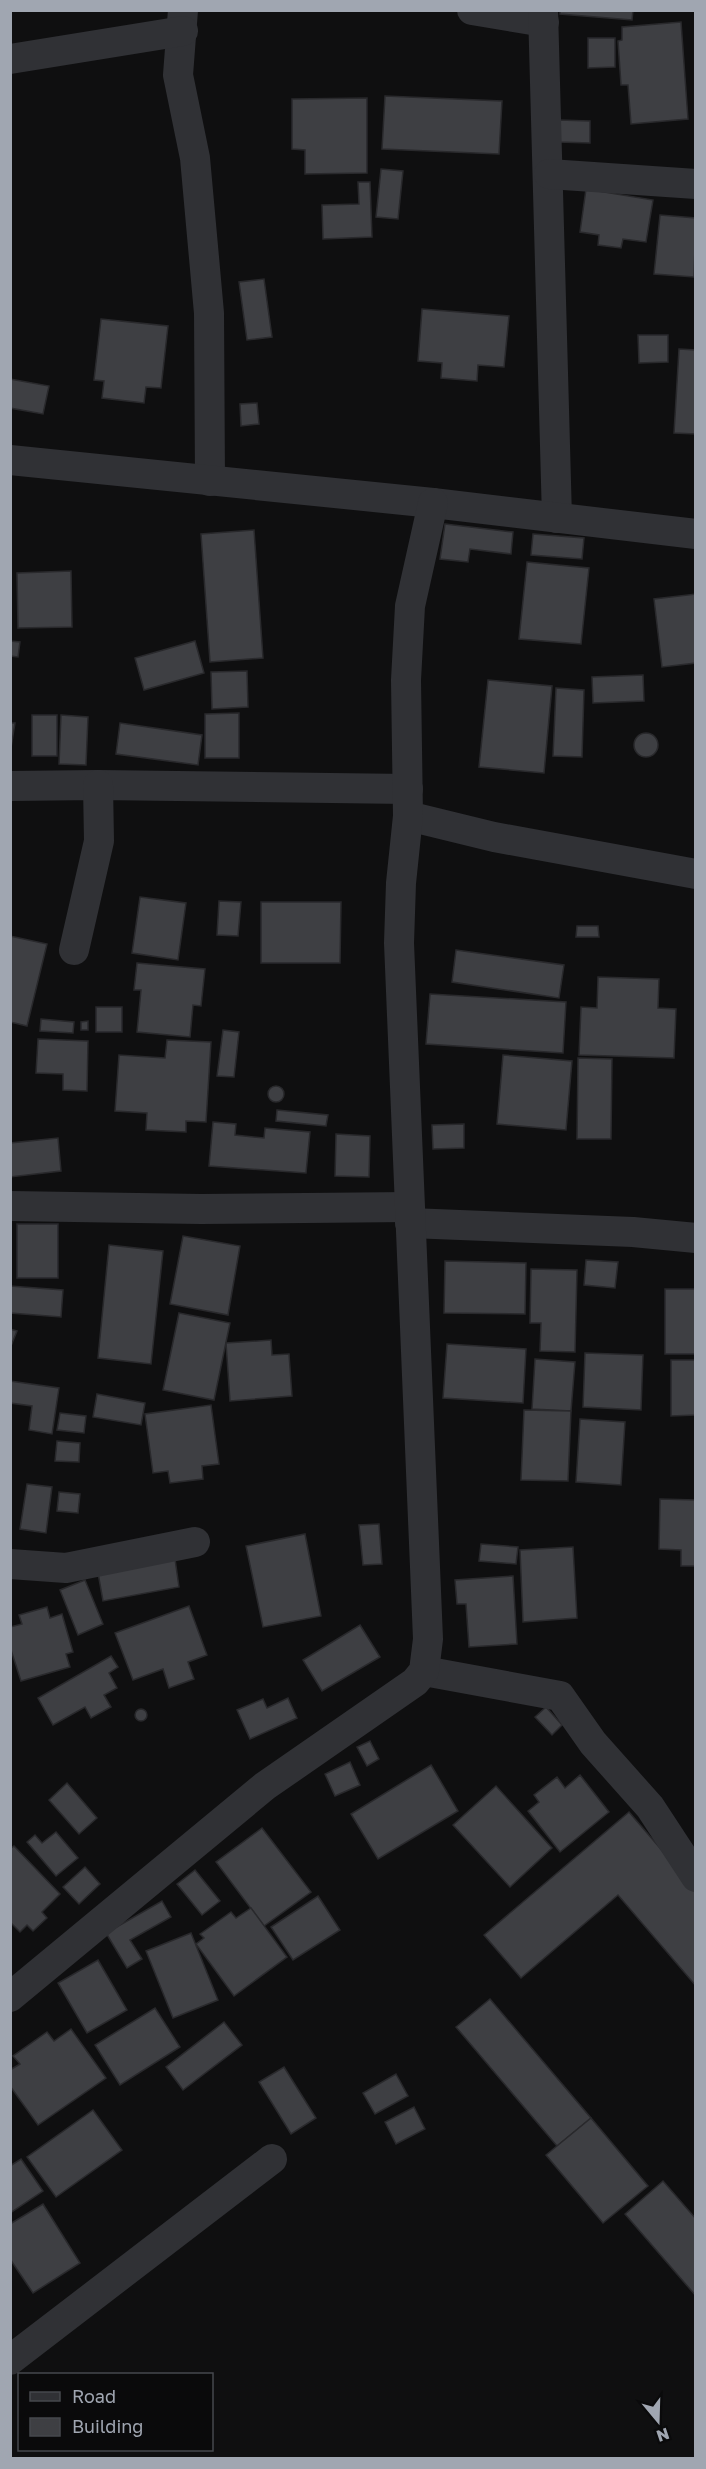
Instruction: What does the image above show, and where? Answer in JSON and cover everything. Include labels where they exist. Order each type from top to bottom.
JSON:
[{"type":"street","points":[[472,10],[544,16],[557,518]]},
{"type":"street","points":[[10,59],[183,21],[178,75],[195,158],[209,313],[210,480]]},
{"type":"street","points":[[549,174],[696,184]]},
{"type":"street","points":[[10,460],[433,503],[696,534]]},
{"type":"street","points":[[10,1997],[265,1786],[406,1689],[424,1671],[427,1629],[399,944],[401,883],[408,803],[406,680],[410,606],[433,503]]},
{"type":"street","points":[[74,950],[99,841],[98,785]]},
{"type":"street","points":[[10,786],[98,785],[408,803],[494,837],[696,874]]},
{"type":"street","points":[[10,1206],[410,1215],[696,1238]]},
{"type":"street","points":[[10,1564],[66,1568],[195,1542]]},
{"type":"street","points":[[424,1671],[560,1696],[593,1743],[650,1807],[696,1877]]},
{"type":"street","points":[[10,2360],[272,2159]]},
{"type":"building","points":[[560,10],[633,10],[632,20],[560,14]]},
{"type":"building","points":[[681,22],[688,119],[631,124],[628,85],[621,85],[618,41],[622,40],[622,27]]},
{"type":"building","points":[[588,38],[615,38],[615,67],[588,68]]},
{"type":"building","points":[[385,96],[502,101],[499,154],[382,149]]},
{"type":"building","points":[[367,98],[367,173],[305,174],[305,150],[292,149],[292,99]]},
{"type":"building","points":[[559,120],[590,121],[590,143],[558,142]]},
{"type":"building","points":[[381,169],[403,171],[398,219],[376,217]]},
{"type":"building","points":[[358,182],[370,182],[372,237],[323,239],[322,205],[359,204]]},
{"type":"building","points":[[586,189],[653,200],[646,242],[623,239],[621,248],[598,245],[599,235],[580,232]]},
{"type":"building","points":[[660,215],[696,218],[694,277],[654,274]]},
{"type":"building","points":[[264,279],[272,337],[247,340],[239,282]]},
{"type":"building","points":[[422,309],[509,316],[504,367],[478,365],[477,381],[441,378],[442,363],[418,361]]},
{"type":"building","points":[[101,319],[168,326],[161,388],[146,387],[144,403],[102,398],[104,381],[94,380]]},
{"type":"building","points":[[638,335],[668,335],[668,362],[639,363]]},
{"type":"building","points":[[679,349],[696,350],[696,434],[674,433]]},
{"type":"building","points":[[10,379],[49,386],[43,414],[10,408]]},
{"type":"building","points":[[257,403],[259,424],[241,426],[240,404]]},
{"type":"building","points":[[445,524],[513,532],[511,554],[470,549],[468,562],[440,559]]},
{"type":"building","points":[[254,530],[263,658],[210,662],[201,534]]},
{"type":"building","points":[[533,534],[584,538],[582,559],[531,555]]},
{"type":"building","points":[[527,562],[589,568],[581,644],[519,639]]},
{"type":"building","points":[[71,571],[72,627],[18,628],[17,573]]},
{"type":"building","points":[[696,594],[696,663],[662,667],[654,599]]},
{"type":"building","points":[[10,641],[20,642],[18,657],[10,656]]},
{"type":"building","points":[[195,641],[204,673],[144,690],[135,658]]},
{"type":"building","points":[[247,671],[248,707],[212,709],[211,672]]},
{"type":"building","points":[[643,675],[644,701],[593,703],[592,677]]},
{"type":"building","points":[[488,680],[552,686],[544,773],[479,767]]},
{"type":"building","points":[[556,688],[584,690],[582,757],[553,756]]},
{"type":"building","points":[[239,713],[239,758],[205,758],[205,714]]},
{"type":"building","points":[[32,715],[57,715],[57,756],[32,756]]},
{"type":"building","points":[[61,715],[88,717],[86,765],[59,764]]},
{"type":"building","points":[[10,723],[15,723],[10,754]]},
{"type":"building","points":[[120,723],[202,735],[198,765],[116,754]]},
{"type":"building","points":[[646,733],[654,737],[658,745],[654,753],[646,757],[638,753],[634,745],[638,737]]},
{"type":"building","points":[[140,897],[186,903],[178,960],[132,953]]},
{"type":"building","points":[[219,901],[241,902],[238,936],[217,935]]},
{"type":"building","points":[[261,902],[341,902],[340,963],[261,963]]},
{"type":"building","points":[[577,926],[598,926],[599,937],[576,937]]},
{"type":"building","points":[[10,936],[47,944],[27,1026],[10,1022]]},
{"type":"building","points":[[456,950],[564,965],[559,998],[452,982]]},
{"type":"building","points":[[137,963],[205,969],[201,1006],[193,1005],[190,1037],[137,1032],[141,990],[134,990]]},
{"type":"building","points":[[598,977],[659,979],[658,1008],[676,1009],[674,1058],[579,1055],[581,1007],[597,1008]]},
{"type":"building","points":[[430,994],[566,1002],[563,1053],[426,1044]]},
{"type":"building","points":[[96,1007],[122,1007],[122,1032],[96,1032]]},
{"type":"building","points":[[41,1019],[74,1022],[73,1033],[40,1031]]},
{"type":"building","points":[[88,1021],[88,1030],[81,1030],[81,1022]]},
{"type":"building","points":[[223,1030],[239,1032],[234,1077],[217,1076]]},
{"type":"building","points":[[38,1039],[88,1041],[87,1091],[63,1090],[63,1074],[36,1073]]},
{"type":"building","points":[[167,1040],[211,1042],[206,1122],[186,1121],[186,1132],[146,1130],[147,1113],[115,1111],[119,1055],[165,1058]]},
{"type":"building","points":[[503,1055],[572,1061],[566,1130],[497,1124]]},
{"type":"building","points":[[578,1058],[612,1059],[611,1139],[577,1139]]},
{"type":"building","points":[[276,1086],[284,1094],[276,1102],[268,1094]]},
{"type":"building","points":[[277,1110],[328,1115],[326,1126],[276,1121]]},
{"type":"building","points":[[213,1122],[236,1124],[235,1135],[264,1138],[265,1128],[310,1132],[306,1173],[209,1166]]},
{"type":"building","points":[[464,1124],[464,1148],[433,1149],[432,1125]]},
{"type":"building","points":[[336,1134],[370,1136],[369,1177],[335,1176]]},
{"type":"building","points":[[58,1138],[61,1171],[10,1177],[10,1143]]},
{"type":"building","points":[[17,1224],[58,1224],[58,1278],[17,1278]]},
{"type":"building","points":[[183,1236],[240,1246],[228,1315],[170,1304]]},
{"type":"building","points":[[109,1245],[163,1251],[151,1364],[98,1358]]},
{"type":"building","points":[[586,1260],[618,1262],[615,1288],[584,1285]]},
{"type":"building","points":[[445,1261],[526,1263],[525,1314],[444,1313]]},
{"type":"building","points":[[531,1269],[577,1270],[575,1352],[540,1351],[541,1323],[530,1323]]},
{"type":"building","points":[[10,1286],[63,1290],[61,1317],[10,1313]]},
{"type":"building","points":[[665,1289],[696,1289],[696,1354],[665,1354]]},
{"type":"building","points":[[179,1313],[230,1323],[214,1400],[163,1390]]},
{"type":"building","points":[[10,1329],[17,1331],[11,1346],[10,1345]]},
{"type":"building","points":[[271,1340],[272,1355],[289,1354],[292,1396],[230,1401],[226,1343]]},
{"type":"building","points":[[447,1344],[526,1349],[523,1403],[443,1398]]},
{"type":"building","points":[[585,1353],[643,1355],[641,1410],[583,1407]]},
{"type":"building","points":[[535,1359],[575,1362],[571,1411],[532,1409]]},
{"type":"building","points":[[671,1360],[696,1360],[696,1415],[671,1416]]},
{"type":"building","points":[[10,1381],[59,1388],[52,1434],[29,1430],[32,1406],[10,1403]]},
{"type":"building","points":[[97,1394],[145,1403],[141,1425],[93,1417]]},
{"type":"building","points":[[211,1405],[219,1464],[202,1466],[203,1479],[170,1483],[168,1471],[153,1473],[145,1414]]},
{"type":"building","points":[[524,1410],[571,1411],[568,1481],[521,1480]]},
{"type":"building","points":[[60,1413],[86,1416],[84,1433],[57,1430]]},
{"type":"building","points":[[580,1419],[625,1422],[621,1485],[576,1482]]},
{"type":"building","points":[[57,1441],[80,1443],[79,1462],[55,1461]]},
{"type":"building","points":[[27,1484],[52,1487],[46,1533],[20,1529]]},
{"type":"building","points":[[59,1492],[80,1494],[78,1513],[57,1511]]},
{"type":"building","points":[[660,1499],[696,1500],[696,1566],[681,1566],[681,1550],[659,1549]]},
{"type":"building","points":[[379,1524],[382,1564],[363,1565],[359,1525]]},
{"type":"building","points":[[305,1534],[321,1616],[263,1627],[246,1546]]},
{"type":"building","points":[[481,1544],[518,1547],[516,1564],[479,1561]]},
{"type":"building","points":[[573,1547],[577,1618],[523,1622],[520,1550]]},
{"type":"building","points":[[175,1559],[179,1587],[103,1601],[98,1573]]},
{"type":"building","points":[[513,1576],[517,1644],[469,1647],[466,1604],[457,1604],[455,1580]]},
{"type":"building","points":[[85,1580],[103,1624],[78,1635],[60,1590]]},
{"type":"building","points":[[189,1606],[207,1655],[188,1662],[194,1679],[169,1688],[163,1669],[133,1680],[115,1633]]},
{"type":"building","points":[[47,1607],[50,1618],[62,1614],[73,1652],[66,1654],[70,1667],[21,1681],[10,1647],[10,1627],[22,1624],[19,1615]]},
{"type":"building","points":[[360,1625],[380,1657],[322,1691],[303,1660]]},
{"type":"building","points":[[111,1656],[118,1667],[109,1673],[117,1688],[104,1695],[111,1707],[91,1718],[85,1707],[53,1725],[38,1698]]},
{"type":"building","points":[[288,1698],[297,1718],[250,1739],[237,1710],[263,1699],[267,1708]]},
{"type":"building","points":[[546,1707],[562,1725],[552,1735],[535,1717]]},
{"type":"building","points":[[143,1709],[147,1715],[143,1721],[139,1721],[135,1713]]},
{"type":"building","points":[[370,1741],[379,1759],[367,1766],[357,1747]]},
{"type":"building","points":[[350,1762],[360,1785],[335,1796],[325,1774]]},
{"type":"building","points":[[431,1765],[458,1811],[378,1859],[351,1814]]},
{"type":"building","points":[[580,1775],[609,1812],[560,1852],[528,1811],[539,1802],[534,1795],[557,1777],[565,1788]]},
{"type":"building","points":[[67,1783],[97,1818],[79,1834],[49,1800]]},
{"type":"building","points":[[496,1786],[552,1848],[510,1887],[453,1825]]},
{"type":"building","points":[[629,1812],[696,1890],[696,1986],[618,1895],[521,1978],[484,1935]]},
{"type":"building","points":[[262,1828],[311,1892],[264,1926],[216,1862]]},
{"type":"building","points":[[56,1832],[78,1858],[56,1876],[27,1842],[35,1835],[42,1843]]},
{"type":"building","points":[[14,1846],[60,1894],[42,1912],[47,1918],[33,1931],[27,1925],[20,1932],[10,1922],[10,1849]]},
{"type":"building","points":[[85,1867],[100,1884],[79,1904],[63,1887]]},
{"type":"building","points":[[195,1870],[220,1901],[202,1915],[177,1884]]},
{"type":"building","points":[[318,1896],[340,1930],[293,1960],[271,1927]]},
{"type":"building","points":[[162,1901],[171,1917],[130,1940],[142,1959],[127,1968],[106,1933]]},
{"type":"building","points":[[251,1908],[287,1957],[234,1996],[196,1944],[204,1938],[200,1934],[231,1912],[236,1918]]},
{"type":"building","points":[[191,1933],[218,2000],[173,2018],[146,1951]]},
{"type":"building","points":[[98,1960],[127,2010],[87,2033],[58,1983]]},
{"type":"building","points":[[490,1999],[591,2118],[557,2146],[456,2027]]},
{"type":"building","points":[[155,2008],[180,2047],[120,2085],[95,2045]]},
{"type":"building","points":[[224,2022],[242,2045],[183,2090],[166,2067]]},
{"type":"building","points":[[71,2029],[106,2078],[38,2125],[10,2086],[10,2070],[20,2064],[13,2056],[47,2032],[54,2041]]},
{"type":"building","points":[[284,2067],[316,2118],[291,2134],[259,2082]]},
{"type":"building","points":[[396,2074],[408,2096],[375,2114],[363,2093]]},
{"type":"building","points":[[414,2107],[425,2129],[396,2144],[385,2122]]},
{"type":"building","points":[[93,2110],[122,2150],[56,2197],[27,2157]]},
{"type":"building","points":[[591,2118],[648,2186],[603,2223],[546,2155]]},
{"type":"building","points":[[21,2159],[43,2191],[10,2213],[10,2166]]},
{"type":"building","points":[[663,2181],[696,2219],[696,2296],[625,2214]]},
{"type":"building","points":[[43,2204],[80,2263],[33,2293],[10,2259],[10,2224]]}]
